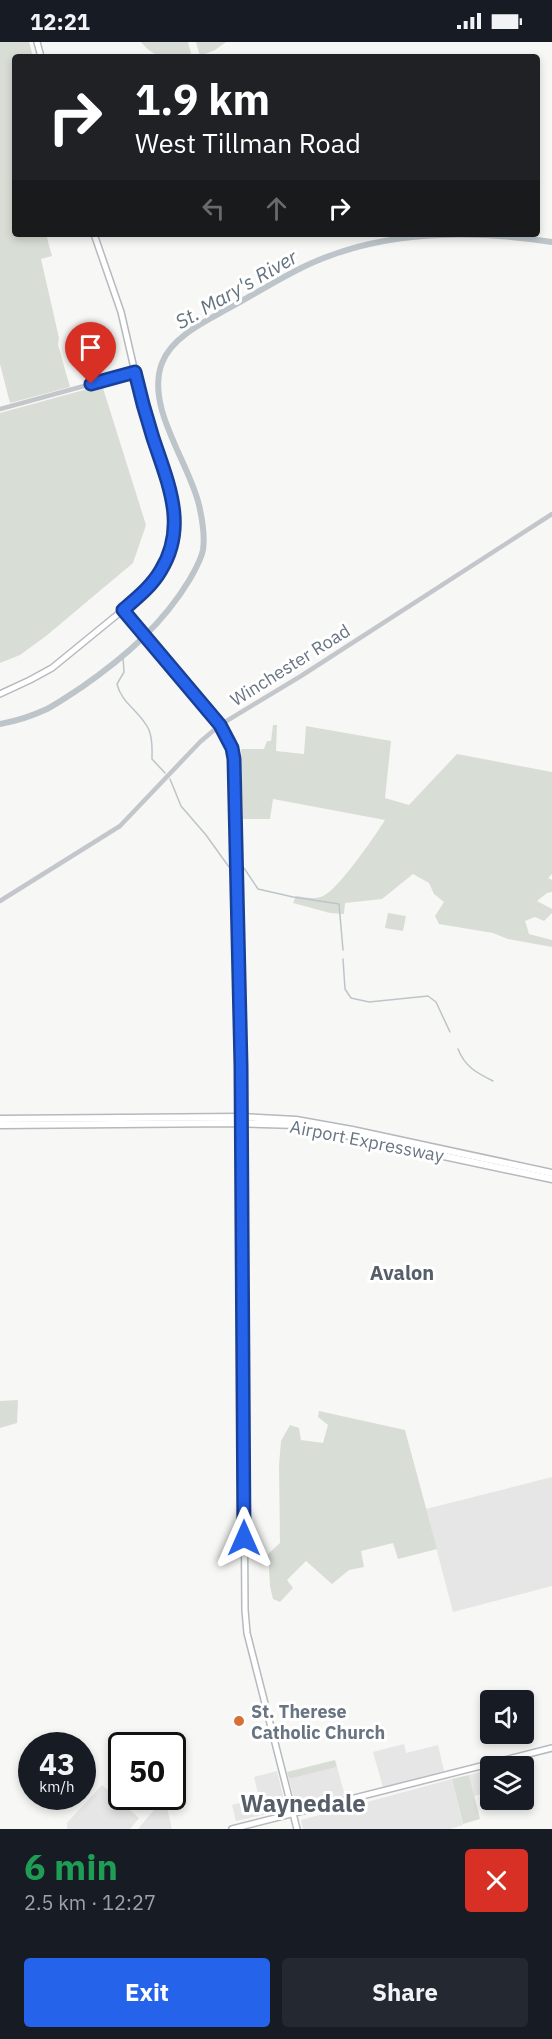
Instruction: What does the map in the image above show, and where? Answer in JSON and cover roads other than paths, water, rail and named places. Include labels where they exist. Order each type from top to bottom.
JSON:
[{"type":"main road","points":[[0,694],[52,668],[123,610],[152,583],[163,568],[172,543],[175,523],[172,499],[143,407],[121,312],[95,237]]},
{"type":"main road","points":[[123,610],[220,725],[232,748],[236,768],[246,1625],[297,1829]]},
{"type":"main road","name":"Airport Expressway","points":[[0,1119],[296,1120],[552,1173]]},
{"type":"main road","name":"Airport Expressway","points":[[0,1125],[241,1120],[298,1125],[552,1179]]},
{"type":"main road","points":[[232,1829],[552,1748]]},
{"type":"street","points":[[0,409],[135,372]]},
{"type":"street","name":"Winchester Road","points":[[0,901],[120,826],[200,742],[220,725],[301,676],[552,514]]},
{"type":"waterway","name":"St. Mary's River","points":[[0,724],[24,718],[51,707],[113,664],[142,639],[168,611],[198,565],[204,545],[199,505],[170,434],[159,398],[158,380],[167,353],[182,337],[202,323],[293,272],[319,260],[358,247],[413,237]]},
{"type":"waterway","name":"St. Mary's River","points":[[511,237],[552,242]]},
{"type":"waterway","points":[[123,658],[124,672],[117,684],[119,691],[149,730],[152,759],[165,773]]},
{"type":"waterway","points":[[170,779],[181,806],[229,867]]},
{"type":"waterway","points":[[244,868],[258,889],[339,904],[343,950]]},
{"type":"waterway","points":[[343,959],[345,989],[351,998],[369,1002],[428,996],[436,1002],[450,1032]]},
{"type":"waterway","points":[[458,1049],[468,1065],[493,1081]]},
{"type":"place","name":"St. Therese Catholic Church","points":[[239,1721]]},
{"type":"district","name":"Avalon","points":[[402,1272]]},
{"type":"district","name":"Waynedale","points":[[303,1803]]}]
